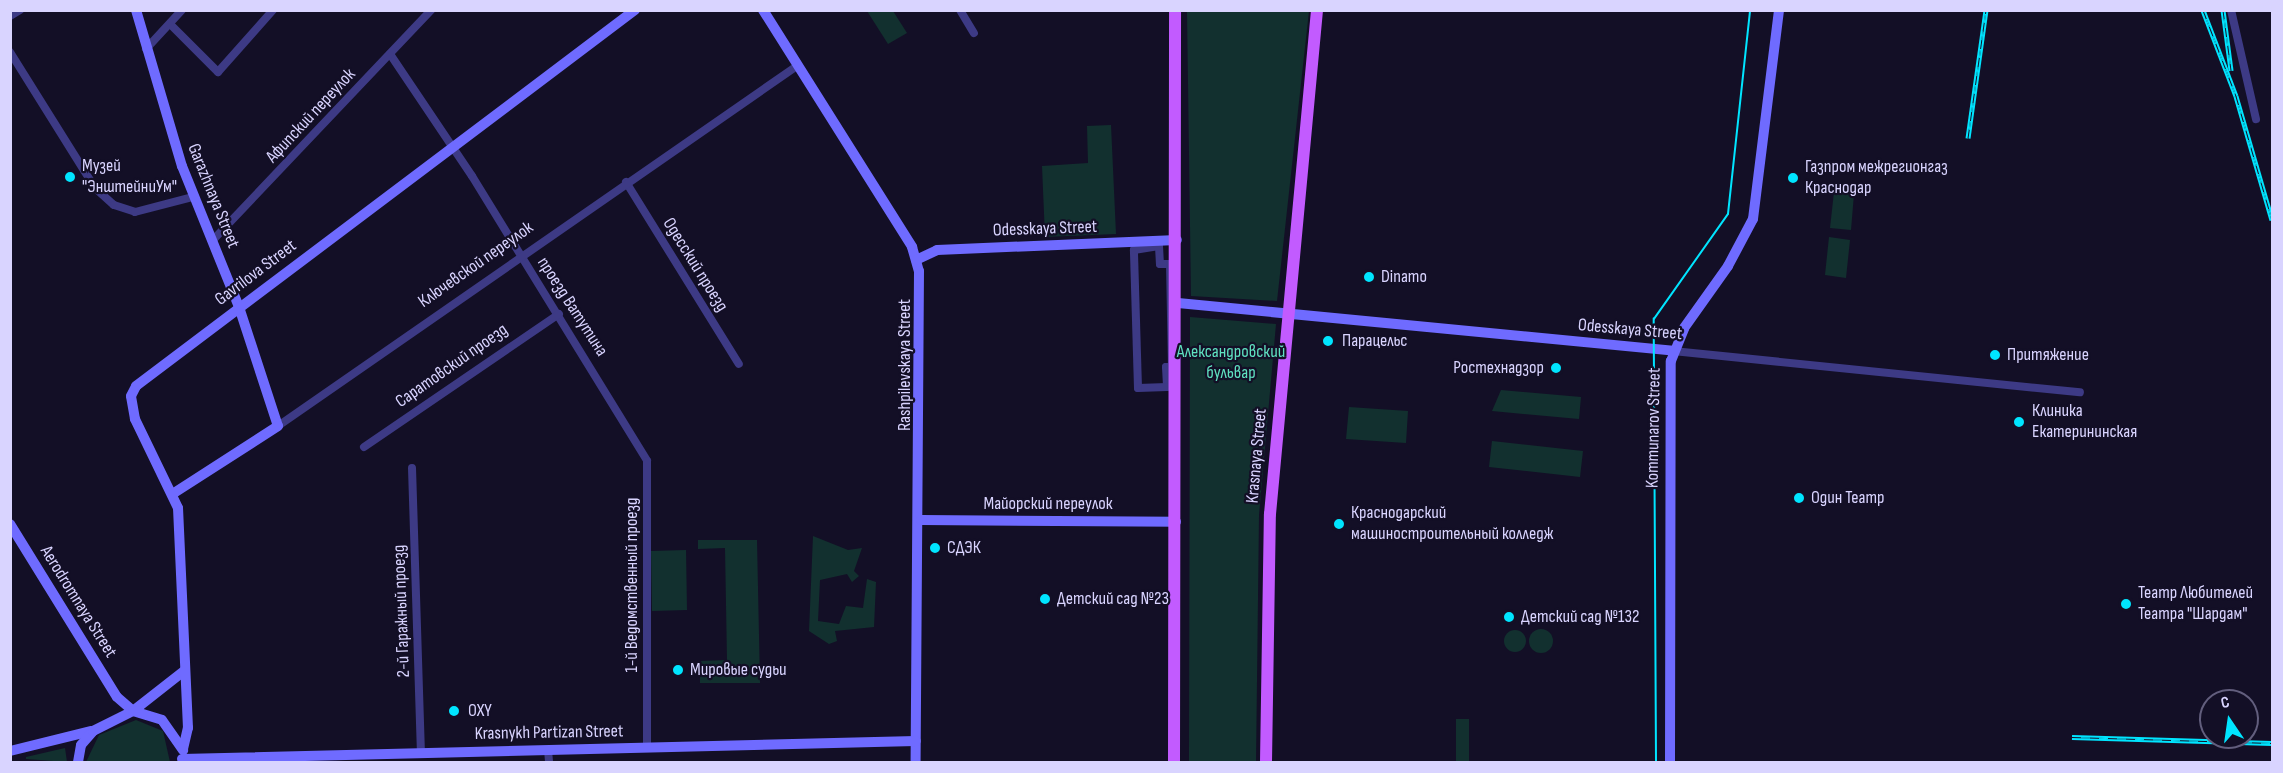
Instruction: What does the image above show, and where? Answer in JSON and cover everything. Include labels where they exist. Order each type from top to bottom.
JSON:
[{"type":"main road","points":[[1174,762],[1178,303],[1175,10]]},
{"type":"main road","name":"Krasnaya Street","points":[[1266,762],[1270,514],[1286,315],[1317,10]]},
{"type":"street","points":[[10,16],[20,10]]},
{"type":"street","name":"Garazhnaya Street","points":[[136,10],[146,49],[193,197],[213,240],[239,307],[278,426]]},
{"type":"street","points":[[146,49],[182,10]]},
{"type":"street","points":[[170,24],[218,72],[273,10]]},
{"type":"street","name":"Афипский переулок","points":[[213,240],[430,10]]},
{"type":"street","name":"Gavrilova Street","points":[[182,757],[188,728],[174,493],[135,419],[131,396],[148,374],[635,10]]},
{"type":"street","name":"Rashpilevskaya Street","points":[[763,10],[916,260],[921,291],[921,520],[916,762]]},
{"type":"street","points":[[960,10],[974,33]]},
{"type":"street","name":"Kommunarov Street","points":[[1670,762],[1673,351],[1753,219],[1779,10]]},
{"type":"street","points":[[2231,10],[2256,119]]},
{"type":"street","points":[[10,52],[95,188],[114,205],[135,212],[193,197]]},
{"type":"street","name":"проезд Ватутина","points":[[390,54],[453,146],[629,426]]},
{"type":"street","name":"Ключевской переулок","points":[[174,493],[278,426],[519,254],[797,66]]},
{"type":"street","name":"Одесский проезд","points":[[626,182],[738,364]]},
{"type":"street","name":"Odesskaya Street","points":[[916,260],[937,250],[1177,240]]},
{"type":"street","points":[[1159,246],[1160,264],[1170,264],[1172,367],[1166,367],[1167,387],[1138,388],[1134,249],[1159,246]]},
{"type":"street","name":"Odesskaya Street","points":[[1178,303],[2080,392]]},
{"type":"street","name":"Саратовский проезд","points":[[364,447],[559,314]]},
{"type":"street","name":"1-й Ведомственный проезд","points":[[629,426],[647,461],[648,747]]},
{"type":"street","name":"2-й Гаражный проезд","points":[[412,468],[421,753]]},
{"type":"street","name":"Майорский переулок","points":[[921,520],[1176,522]]},
{"type":"street","name":"Aerodromnaya Street","points":[[10,524],[117,697],[133,711]]},
{"type":"street","points":[[78,762],[81,745],[93,731],[111,719],[133,711],[184,671]]},
{"type":"street","points":[[111,719],[117,697]]},
{"type":"street","points":[[133,711],[162,720],[182,757]]},
{"type":"street","points":[[10,751],[93,731]]},
{"type":"street","name":"Krasnykh Partizan Street","points":[[182,757],[916,741]]},
{"type":"street","points":[[548,750],[549,762]]},
{"type":"green space","points":[[867,11],[893,11],[907,33],[888,44]]},
{"type":"green space","name":"Александровский бульвар","points":[[1187,11],[1309,11],[1277,301],[1191,296]]},
{"type":"green space","points":[[1111,125],[1116,234],[1045,237],[1042,166],[1088,163],[1087,126]]},
{"type":"green space","points":[[1834,192],[1854,194],[1851,230],[1830,228]]},
{"type":"green space","points":[[1829,237],[1850,240],[1846,278],[1825,275]]},
{"type":"green space","name":"Александровский бульвар","points":[[1190,317],[1276,324],[1259,515],[1256,762],[1189,762]]},
{"type":"green space","points":[[1501,390],[1581,397],[1579,419],[1492,411]]},
{"type":"green space","points":[[1349,407],[1408,411],[1406,443],[1346,439]]},
{"type":"green space","points":[[1492,441],[1583,451],[1580,477],[1489,467]]},
{"type":"green space","points":[[813,536],[848,550],[862,548],[854,571],[859,576],[852,582],[847,574],[820,580],[818,621],[839,624],[846,606],[863,608],[867,579],[876,582],[874,627],[835,631],[837,641],[829,644],[809,631]]},
{"type":"green space","points":[[698,540],[757,540],[760,683],[700,683],[700,661],[727,660],[725,548],[698,549]]},
{"type":"green space","points":[[686,550],[687,610],[652,611],[651,551]]},
{"type":"green space","points":[[1541,629],[1550,632],[1553,641],[1550,650],[1541,653],[1532,650],[1529,641],[1532,632]]},
{"type":"green space","points":[[1511,630],[1519,630],[1526,637],[1526,645],[1519,652],[1511,652],[1504,645],[1504,637]]},
{"type":"green space","points":[[1456,719],[1469,719],[1469,762],[1456,762]]},
{"type":"green space","points":[[136,720],[163,731],[170,762],[86,762],[99,735]]},
{"type":"green space","points":[[65,748],[67,762],[26,759],[26,757]]},
{"type":"tram line","points":[[1656,762],[1654,319],[1728,214],[1750,10]]},
{"type":"railway","points":[[1968,138],[1986,10]]},
{"type":"railway","points":[[2203,10],[2236,96],[2272,220]]},
{"type":"railway","points":[[2223,10],[2231,70]]},
{"type":"railway","points":[[2072,737],[2272,743]]},
{"type":"place","name":"Музей \"ЭнштейниУм\"","points":[[70,177]]},
{"type":"place","name":"Газпром межрегионгаз Краснодар","points":[[1793,178]]},
{"type":"place","name":"Dinamo","points":[[1369,277]]},
{"type":"place","name":"Парацельс","points":[[1328,341]]},
{"type":"place","name":"Притяжение","points":[[1995,355]]},
{"type":"place","name":"Ростехнадзор","points":[[1556,368]]},
{"type":"place","name":"Клиника Екатерининская","points":[[2019,422]]},
{"type":"place","name":"Один Театр","points":[[1799,498]]},
{"type":"place","name":"Краснодарский машиностроительный колледж","points":[[1339,524]]},
{"type":"place","name":"СДЭК","points":[[935,548]]},
{"type":"place","name":"Детский сад №23","points":[[1045,599]]},
{"type":"place","name":"Театр Любителей Театра \"Шардам\"","points":[[2126,604]]},
{"type":"place","name":"Детский сад №132","points":[[1509,617]]},
{"type":"place","name":"Мировые судьи","points":[[678,670]]},
{"type":"place","name":"OXY","points":[[454,711]]}]
